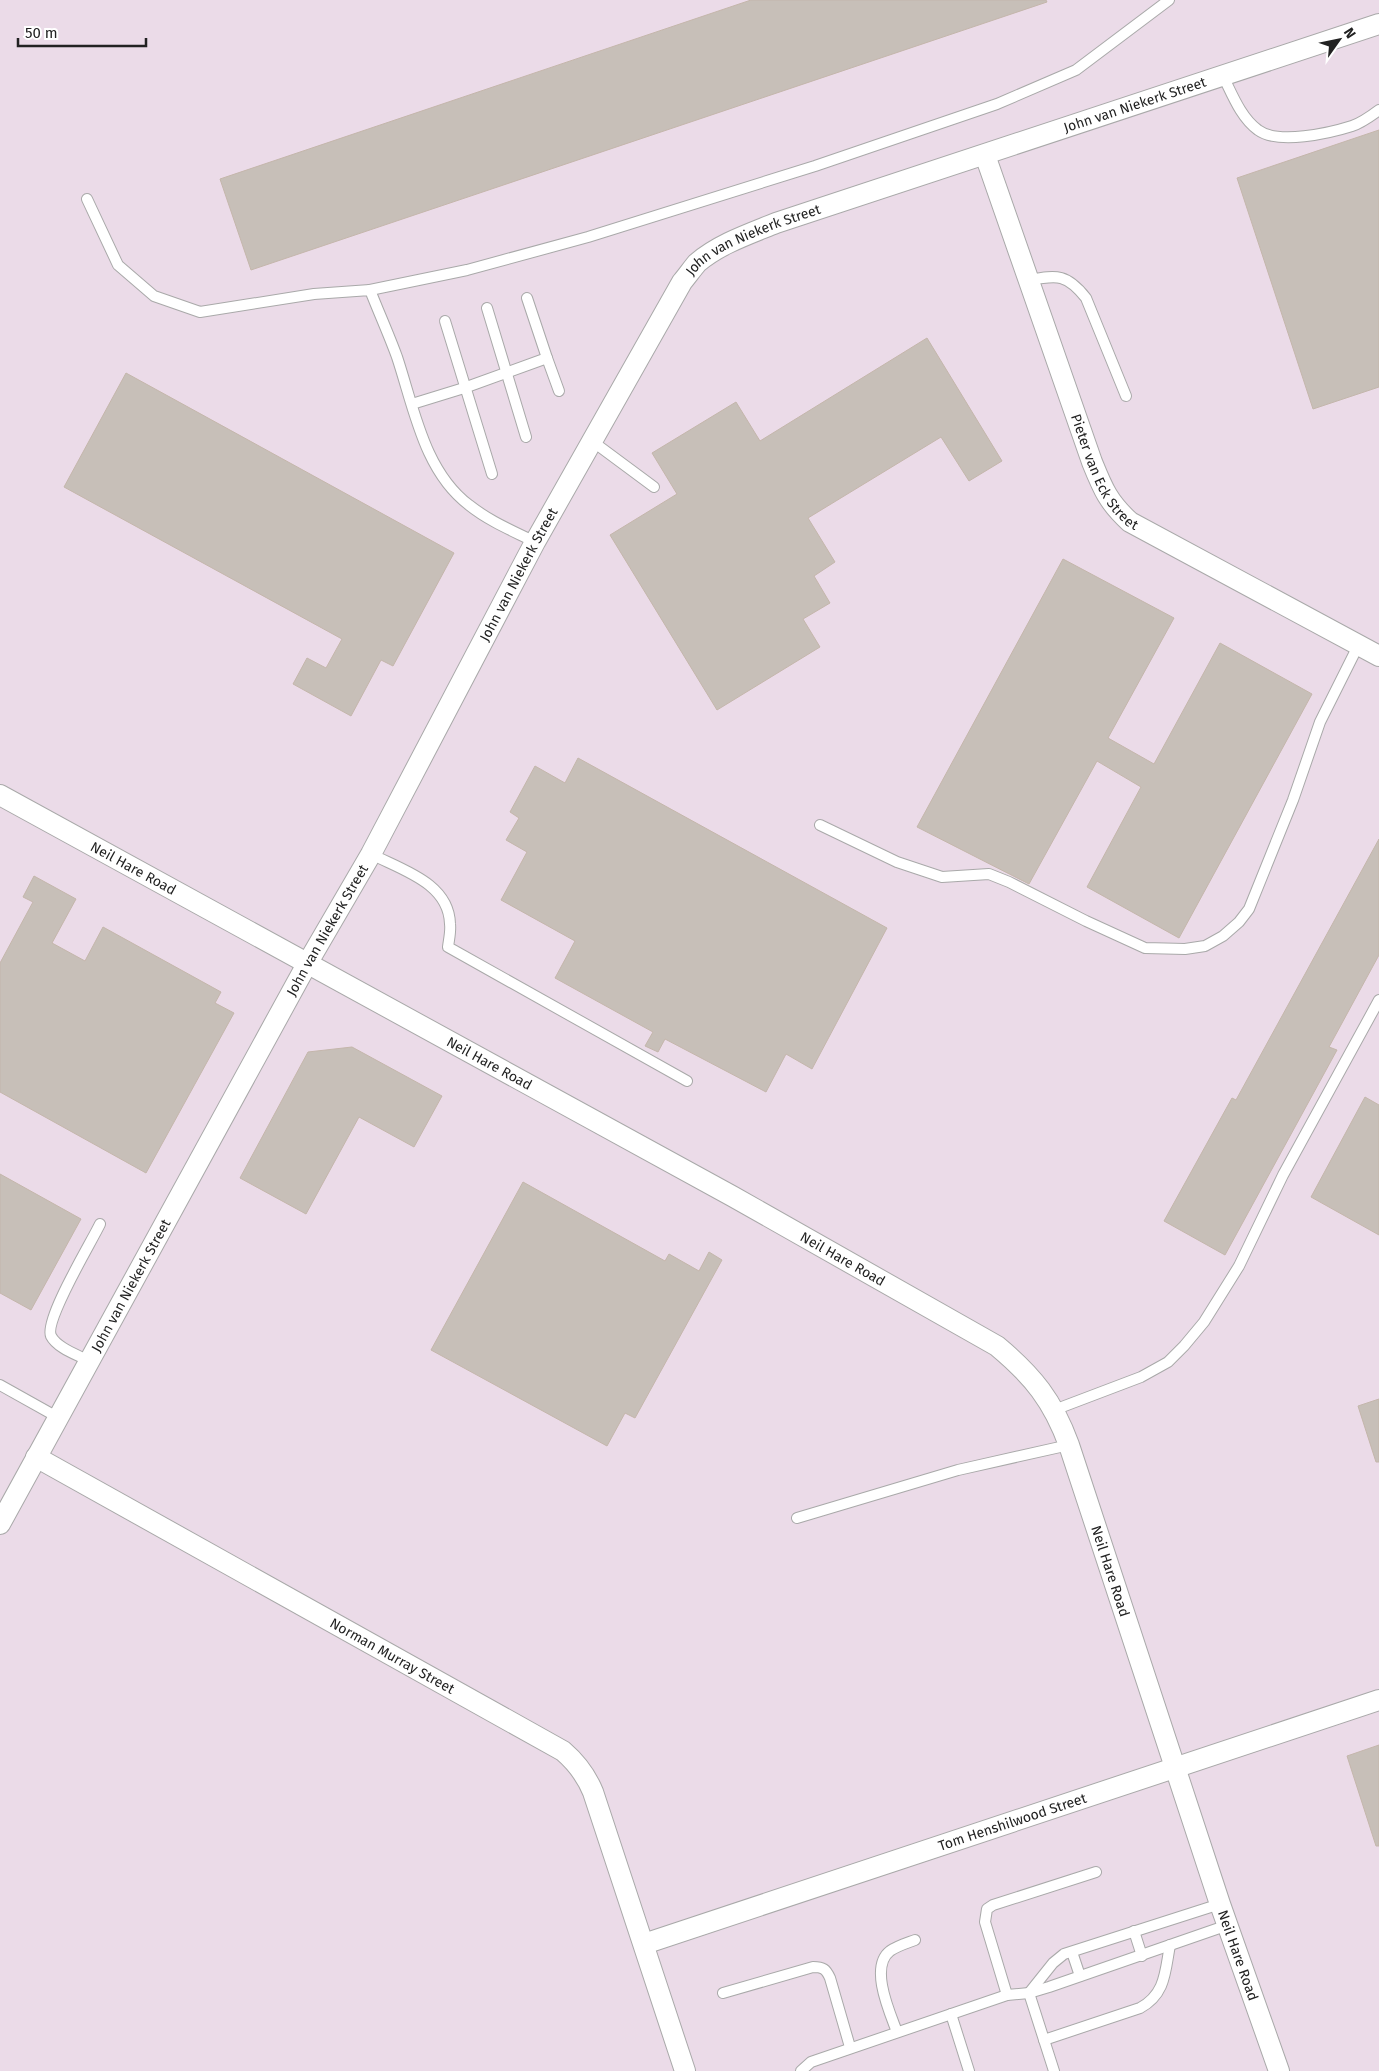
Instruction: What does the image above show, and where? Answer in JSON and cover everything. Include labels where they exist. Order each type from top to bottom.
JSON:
[{"type":"street","name":"John van Niekerk Street","points":[[0,1524],[307,964],[370,854],[535,542],[682,282],[697,264],[729,244],[776,223],[1379,24]]},
{"type":"street","name":"Pieter van Eck Street","points":[[985,154],[1092,462],[1104,491],[1115,508],[1130,522],[1379,656]]},
{"type":"street","name":"Neil Hare Road","points":[[0,795],[732,1196],[997,1346],[1019,1364],[1037,1383],[1054,1410],[1069,1445],[1220,1904],[1279,2071]]},
{"type":"street","name":"Norman Murray Street","points":[[36,1457],[563,1751],[574,1761],[586,1777],[593,1792],[685,2071]]},
{"type":"street","name":"Tom Henshilwood Street","points":[[644,1944],[1379,1700]]},
{"type":"lane","points":[[87,199],[118,265],[154,296],[200,312],[314,294],[370,290],[467,270],[588,237],[815,166],[997,104],[1076,70],[1170,0]]},
{"type":"lane","points":[[1223,76],[1240,109],[1252,123],[1259,131],[1276,137],[1293,137],[1354,126],[1379,110]]},
{"type":"lane","points":[[1029,280],[1055,276],[1067,279],[1086,298],[1126,396]]},
{"type":"lane","points":[[370,290],[391,340],[428,452],[446,481],[468,504],[502,526],[535,542]]},
{"type":"lane","points":[[527,298],[559,391]]},
{"type":"lane","points":[[487,308],[526,437]]},
{"type":"lane","points":[[445,321],[464,388],[492,474]]},
{"type":"lane","points":[[412,404],[506,374],[547,358]]},
{"type":"lane","points":[[592,441],[654,487]]},
{"type":"lane","points":[[820,825],[897,862],[942,877],[989,874],[1145,948],[1185,949],[1205,946],[1223,936],[1239,922],[1249,909],[1293,800],[1320,722],[1359,644]]},
{"type":"lane","points":[[370,854],[433,886],[444,900],[450,923],[448,947],[687,1081]]},
{"type":"lane","points":[[1054,1410],[1141,1377],[1168,1362],[1204,1322],[1239,1266],[1283,1175],[1379,1000]]},
{"type":"lane","points":[[89,1361],[60,1345],[52,1338],[49,1330],[54,1314],[100,1224]]},
{"type":"lane","points":[[0,1386],[59,1418]]},
{"type":"lane","points":[[797,1518],[958,1470],[1069,1445]]},
{"type":"lane","points":[[1007,1995],[984,1922],[987,1909],[993,1905],[1096,1872]]},
{"type":"lane","points":[[1030,1993],[1053,1963],[1064,1954],[1220,1904]]},
{"type":"lane","points":[[802,2071],[811,2062],[850,2047],[1007,1995],[1030,1993],[1228,1925]]},
{"type":"lane","points":[[1134,1931],[1142,1956]]},
{"type":"lane","points":[[897,2032],[880,1981],[883,1963],[888,1952],[915,1940]]},
{"type":"lane","points":[[1044,2040],[1149,2004],[1162,1985],[1170,1945]]},
{"type":"lane","points":[[1072,1952],[1080,1976]]},
{"type":"lane","points":[[723,1993],[813,1967],[821,1967],[828,1972],[850,2047]]},
{"type":"lane","points":[[1030,1993],[1054,2071]]},
{"type":"lane","points":[[951,2014],[969,2071]]},
{"type":"shaded area","points":[[0,0],[1379,0],[1379,2071],[0,2071]]},
{"type":"building","points":[[751,0],[1046,0],[1047,2],[251,270],[220,179]]},
{"type":"building","points":[[1379,130],[1379,387],[1313,409],[1237,178]]},
{"type":"building","points":[[927,338],[1002,461],[969,481],[941,437],[808,518],[835,562],[814,576],[830,603],[803,619],[820,647],[717,710],[610,535],[677,494],[652,453],[736,402],[760,441]]},
{"type":"building","points":[[126,373],[454,553],[393,666],[381,660],[351,716],[293,684],[307,658],[326,668],[342,639],[64,487]]},
{"type":"building","points":[[1063,559],[1174,618],[1108,738],[1154,764],[1220,643],[1312,694],[1179,938],[1087,887],[1141,787],[1097,761],[1029,884],[917,827]]},
{"type":"building","points":[[578,758],[887,928],[812,1069],[786,1054],[766,1092],[665,1039],[658,1052],[645,1046],[653,1032],[555,978],[575,941],[501,900],[527,852],[506,840],[519,818],[510,812],[535,766],[565,783]]},
{"type":"building","points":[[1379,839],[1379,955],[1329,1047],[1337,1050],[1225,1255],[1164,1221],[1232,1098],[1236,1100]]},
{"type":"building","points":[[34,876],[76,899],[52,943],[85,961],[103,927],[221,992],[215,1003],[234,1013],[146,1173],[0,1092],[0,963],[33,902],[23,897]]},
{"type":"building","points":[[352,1047],[442,1096],[414,1147],[359,1117],[306,1214],[240,1178],[308,1052]]},
{"type":"building","points":[[1365,1097],[1379,1105],[1379,1235],[1311,1197]]},
{"type":"building","points":[[0,1174],[81,1219],[31,1310],[0,1293]]},
{"type":"building","points":[[523,1182],[665,1261],[669,1254],[699,1271],[709,1252],[722,1260],[635,1418],[625,1413],[607,1446],[431,1350]]},
{"type":"building","points":[[1379,1399],[1379,1462],[1376,1462],[1358,1406]]},
{"type":"building","points":[[1379,1745],[1379,1846],[1376,1846],[1347,1756]]}]
